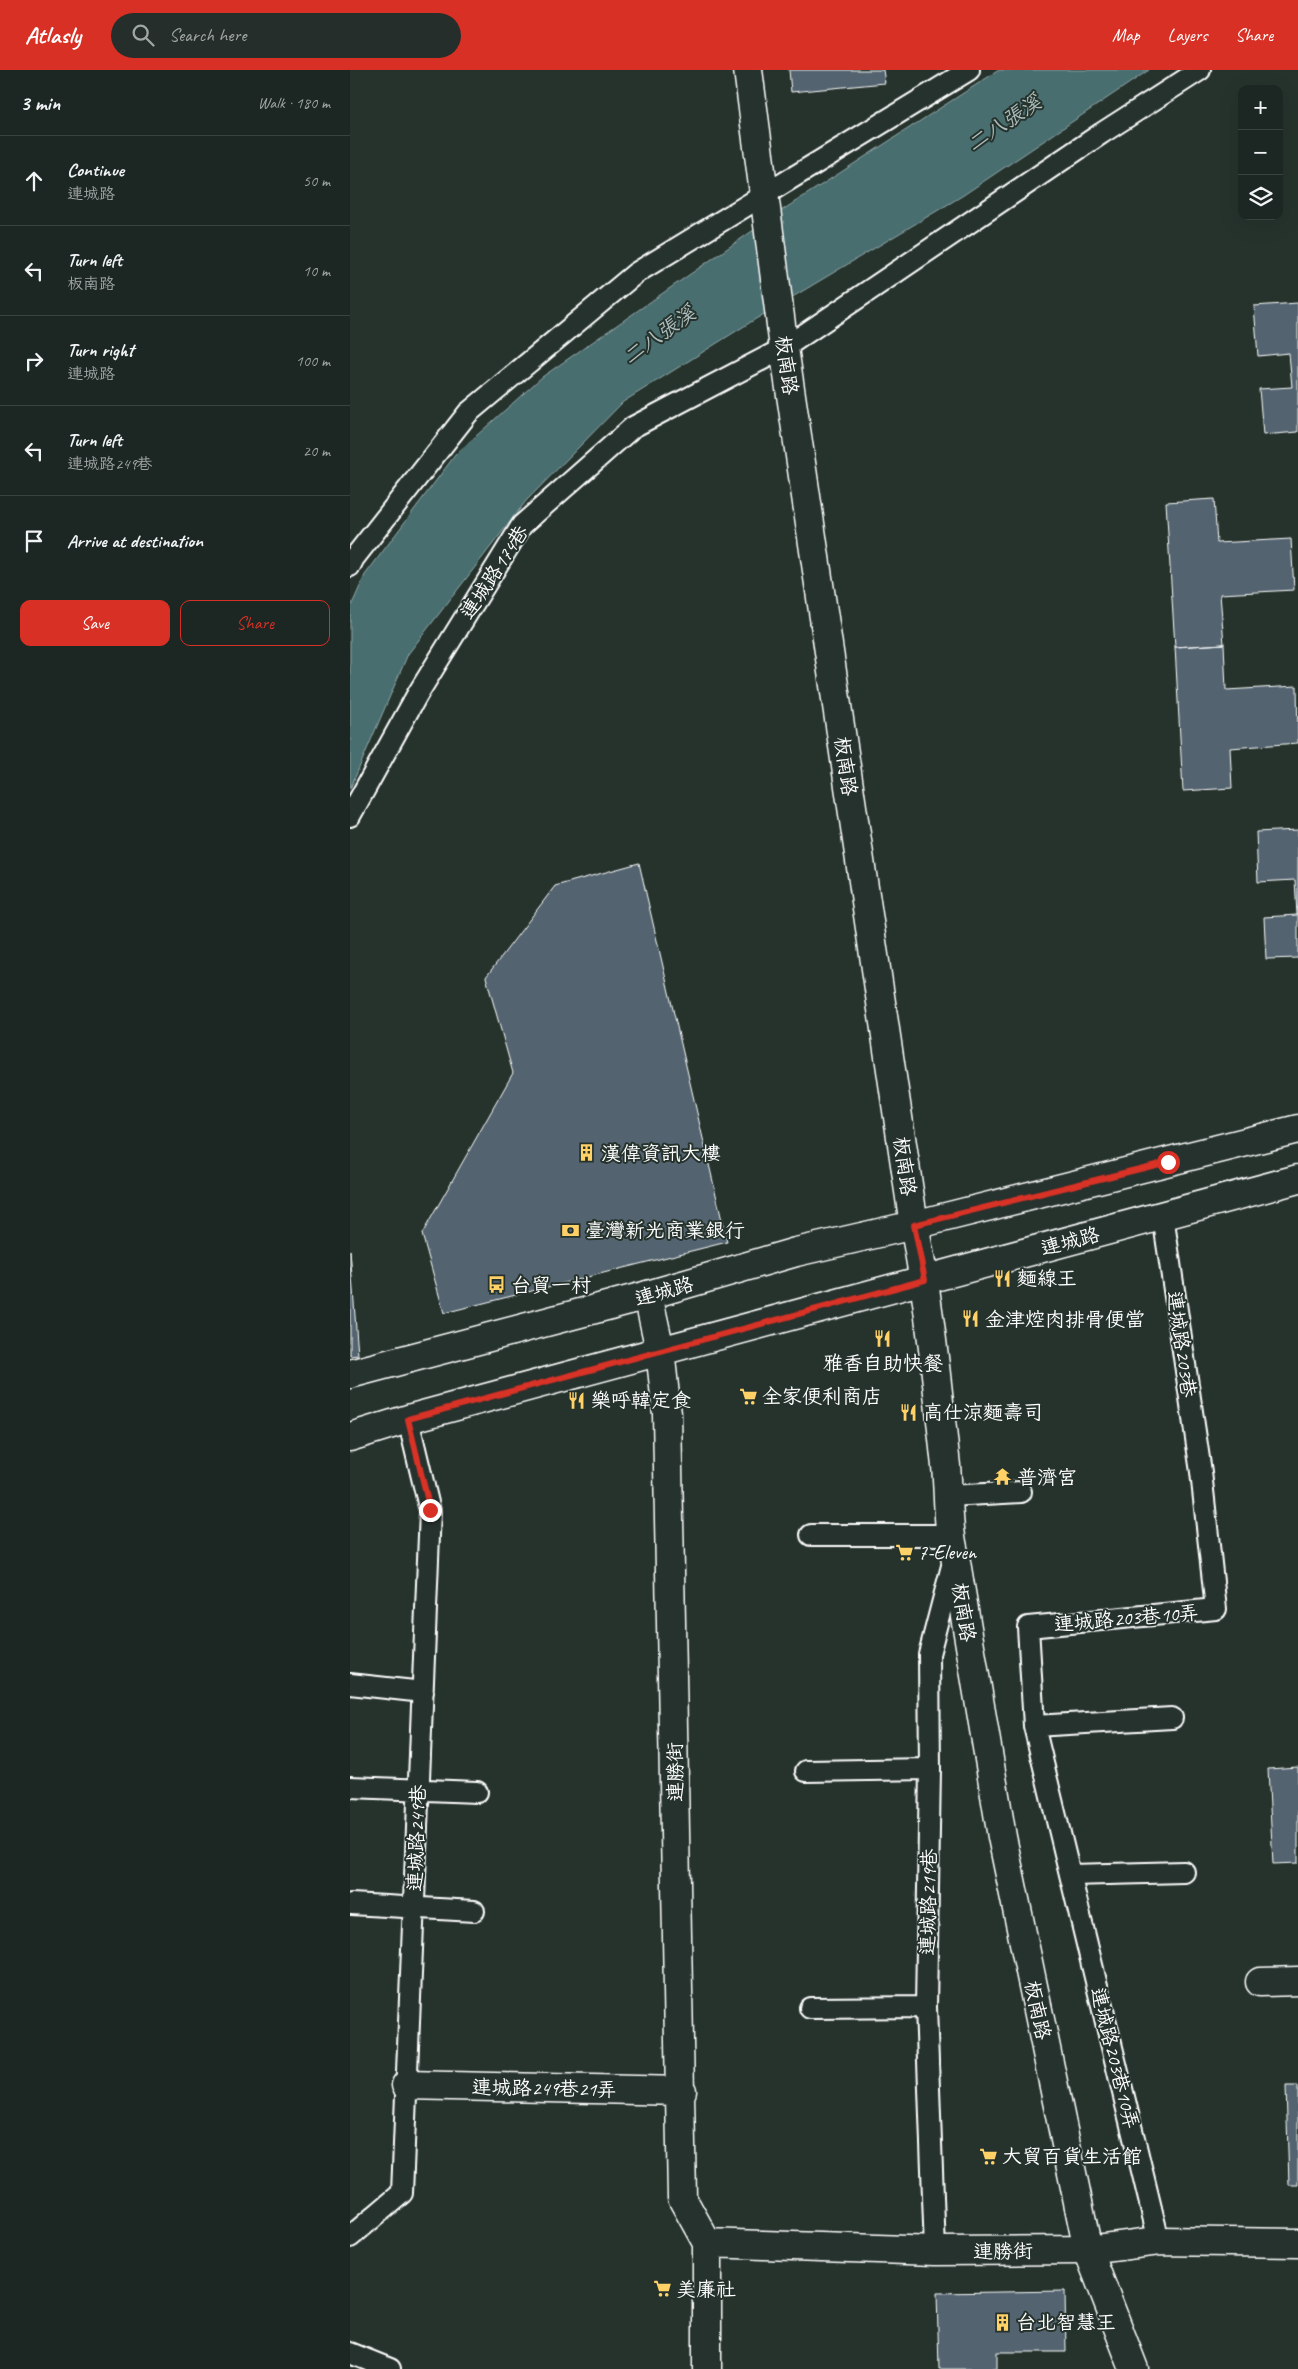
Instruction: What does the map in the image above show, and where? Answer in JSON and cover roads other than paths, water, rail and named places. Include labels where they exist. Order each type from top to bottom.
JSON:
[{"type":"street","name":"板南路","points":[[748,70],[783,335],[914,1225],[925,1280],[949,1496],[952,1546],[1002,1837],[1088,2250],[1134,2369]]},
{"type":"street","name":"連城路","points":[[350,1374],[648,1296],[796,1252],[914,1225],[1298,1129]]},
{"type":"street","name":"連城路","points":[[350,1437],[408,1419],[660,1350],[1298,1179]]},
{"type":"street","name":"連勝街","points":[[648,1296],[660,1350],[667,1414],[682,2091],[682,2198],[707,2243],[707,2369]]},
{"type":"street","points":[[1260,1982],[1298,1980]]},
{"type":"street","name":"連城路249巷21弄","points":[[406,2085],[682,2091]]},
{"type":"street","name":"連勝街","points":[[707,2243],[935,2251],[1088,2250],[1159,2241],[1298,2243]]},
{"type":"lane","points":[[350,566],[354,558],[468,413],[636,273],[764,198],[969,70]]},
{"type":"lane","name":"連城路174巷","points":[[350,816],[417,695],[522,525],[633,427],[783,335],[1200,70]]},
{"type":"lane","name":"連城路203巷","points":[[1163,1216],[1201,1472]]},
{"type":"lane","name":"連城路249巷","points":[[350,2237],[402,2193],[417,1790],[430,1510],[408,1419]]},
{"type":"lane","name":"連城路203巷10弄","points":[[1159,2241],[1034,1726],[1028,1627],[1216,1609],[1201,1472]]},
{"type":"lane","points":[[949,1496],[1021,1492]]},
{"type":"lane","points":[[811,1535],[952,1546]]},
{"type":"lane","name":"連城路219巷","points":[[935,2251],[926,2007],[930,1769],[929,1654],[952,1546]]},
{"type":"lane","points":[[350,1684],[423,1692]]},
{"type":"lane","points":[[1034,1726],[1172,1718]]},
{"type":"lane","points":[[806,1771],[930,1769]]},
{"type":"lane","points":[[350,1787],[477,1792]]},
{"type":"lane","points":[[1071,1875],[1184,1872]]},
{"type":"lane","points":[[351,1904],[474,1911]]},
{"type":"lane","points":[[810,2008],[926,2007]]},
{"type":"lane","points":[[350,2353],[390,2369]]},
{"type":"water","name":"二八張溪","points":[[999,70],[1149,70],[962,196],[754,320],[623,402],[526,501],[408,654],[350,789],[350,609],[365,575],[456,454],[542,377],[784,209]]},
{"type":"place","name":"漢偉資訊大樓","points":[[587,1153]]},
{"type":"place","name":"臺灣新光商業銀行","points":[[571,1230]]},
{"type":"place","name":"麵線王","points":[[1003,1278]]},
{"type":"place","name":"台貿一村","points":[[497,1285]]},
{"type":"place","name":"金津焢肉排骨便當","points":[[971,1319]]},
{"type":"place","name":"雅香自助快餐","points":[[883,1339]]},
{"type":"place","name":"全家便利商店","points":[[748,1396]]},
{"type":"place","name":"樂呼韓定食","points":[[577,1400]]},
{"type":"place","name":"高仕涼麵壽司","points":[[909,1412]]},
{"type":"place","name":"普濟宮","points":[[1003,1477]]},
{"type":"place","name":"7-Eleven","points":[[904,1552]]},
{"type":"place","name":"大貿百貨生活館","points":[[988,2156]]},
{"type":"place","name":"美廉社","points":[[662,2289]]},
{"type":"place","name":"台北智慧王","points":[[1002,2322]]}]
